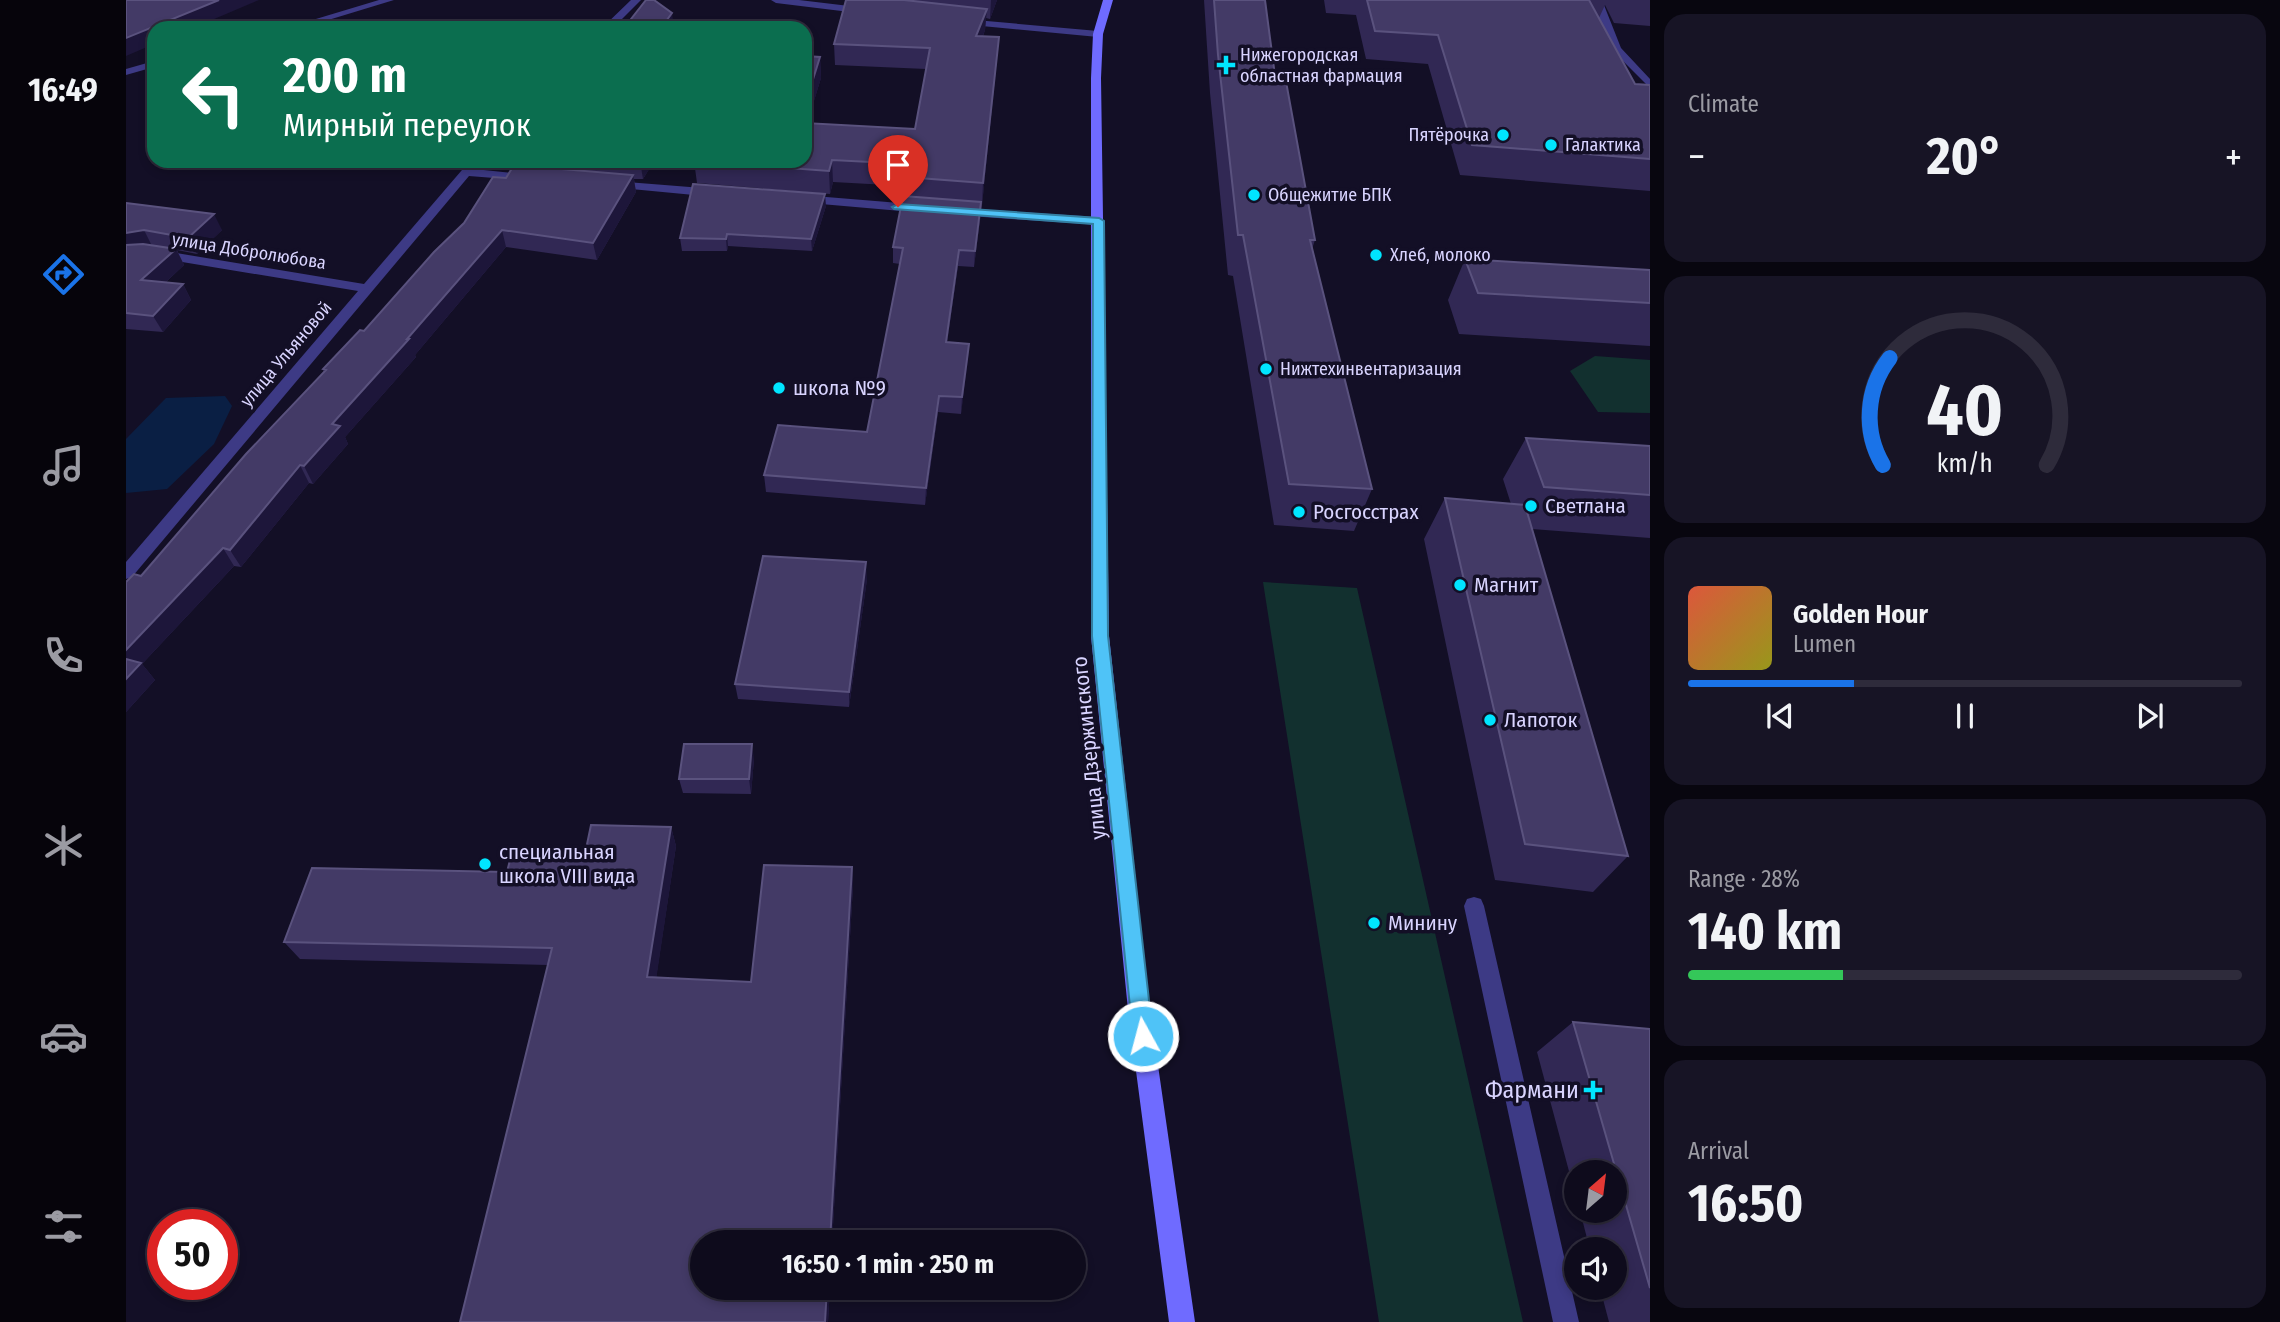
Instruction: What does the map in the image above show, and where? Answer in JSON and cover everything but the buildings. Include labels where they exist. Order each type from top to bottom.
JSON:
[{"type":"main road","name":"улица Дзержинского","points":[[1108,0],[1098,34],[1096,78],[1100,636],[1139,1010],[1182,1322]]},
{"type":"street","points":[[316,21],[389,0]]},
{"type":"street","points":[[614,21],[636,0]]},
{"type":"street","points":[[776,0],[876,12]]},
{"type":"street","points":[[1597,0],[1616,49],[1650,85]]},
{"type":"street","points":[[953,21],[1098,34]]},
{"type":"street","points":[[126,72],[147,66]]},
{"type":"street","name":"улица Ульяновой","points":[[126,573],[470,168]]},
{"type":"street","points":[[477,168],[546,179]]},
{"type":"street","points":[[602,184],[727,194]]},
{"type":"street","points":[[783,198],[936,210]]},
{"type":"street","points":[[950,211],[1099,221]]},
{"type":"street","name":"улица Добролюбова","points":[[126,256],[152,253],[366,288]]},
{"type":"street","points":[[1474,906],[1566,1322]]},
{"type":"green space","points":[[1595,356],[1650,360],[1650,413],[1598,412],[1570,371]]},
{"type":"green space","points":[[1263,582],[1357,588],[1523,1322],[1379,1322]]},
{"type":"water","points":[[225,396],[232,406],[214,444],[167,489],[126,493],[126,439],[166,398]]},
{"type":"place","name":"Нижегородская областная фармация","points":[[1226,65]]},
{"type":"place","name":"Пятёрочка","points":[[1503,135]]},
{"type":"place","name":"Галактика","points":[[1551,145]]},
{"type":"place","name":"Общежитие БПК","points":[[1254,195]]},
{"type":"place","name":"Хлеб, молоко","points":[[1376,255]]},
{"type":"place","name":"Нижтехинвентаризация","points":[[1266,369]]},
{"type":"place","name":"школа №9","points":[[779,388]]},
{"type":"place","name":"Светлана","points":[[1531,506]]},
{"type":"place","name":"Росгосстрах","points":[[1299,512]]},
{"type":"place","name":"Магнит","points":[[1460,585]]},
{"type":"place","name":"Лапоток","points":[[1490,720]]},
{"type":"place","name":"специальная школа VIII вида","points":[[485,864]]},
{"type":"place","name":"Минину","points":[[1374,923]]},
{"type":"place","name":"Фармани","points":[[1593,1090]]},
{"type":"route","points":[[898,207],[1099,221],[1100,636],[1143,1036]]}]
